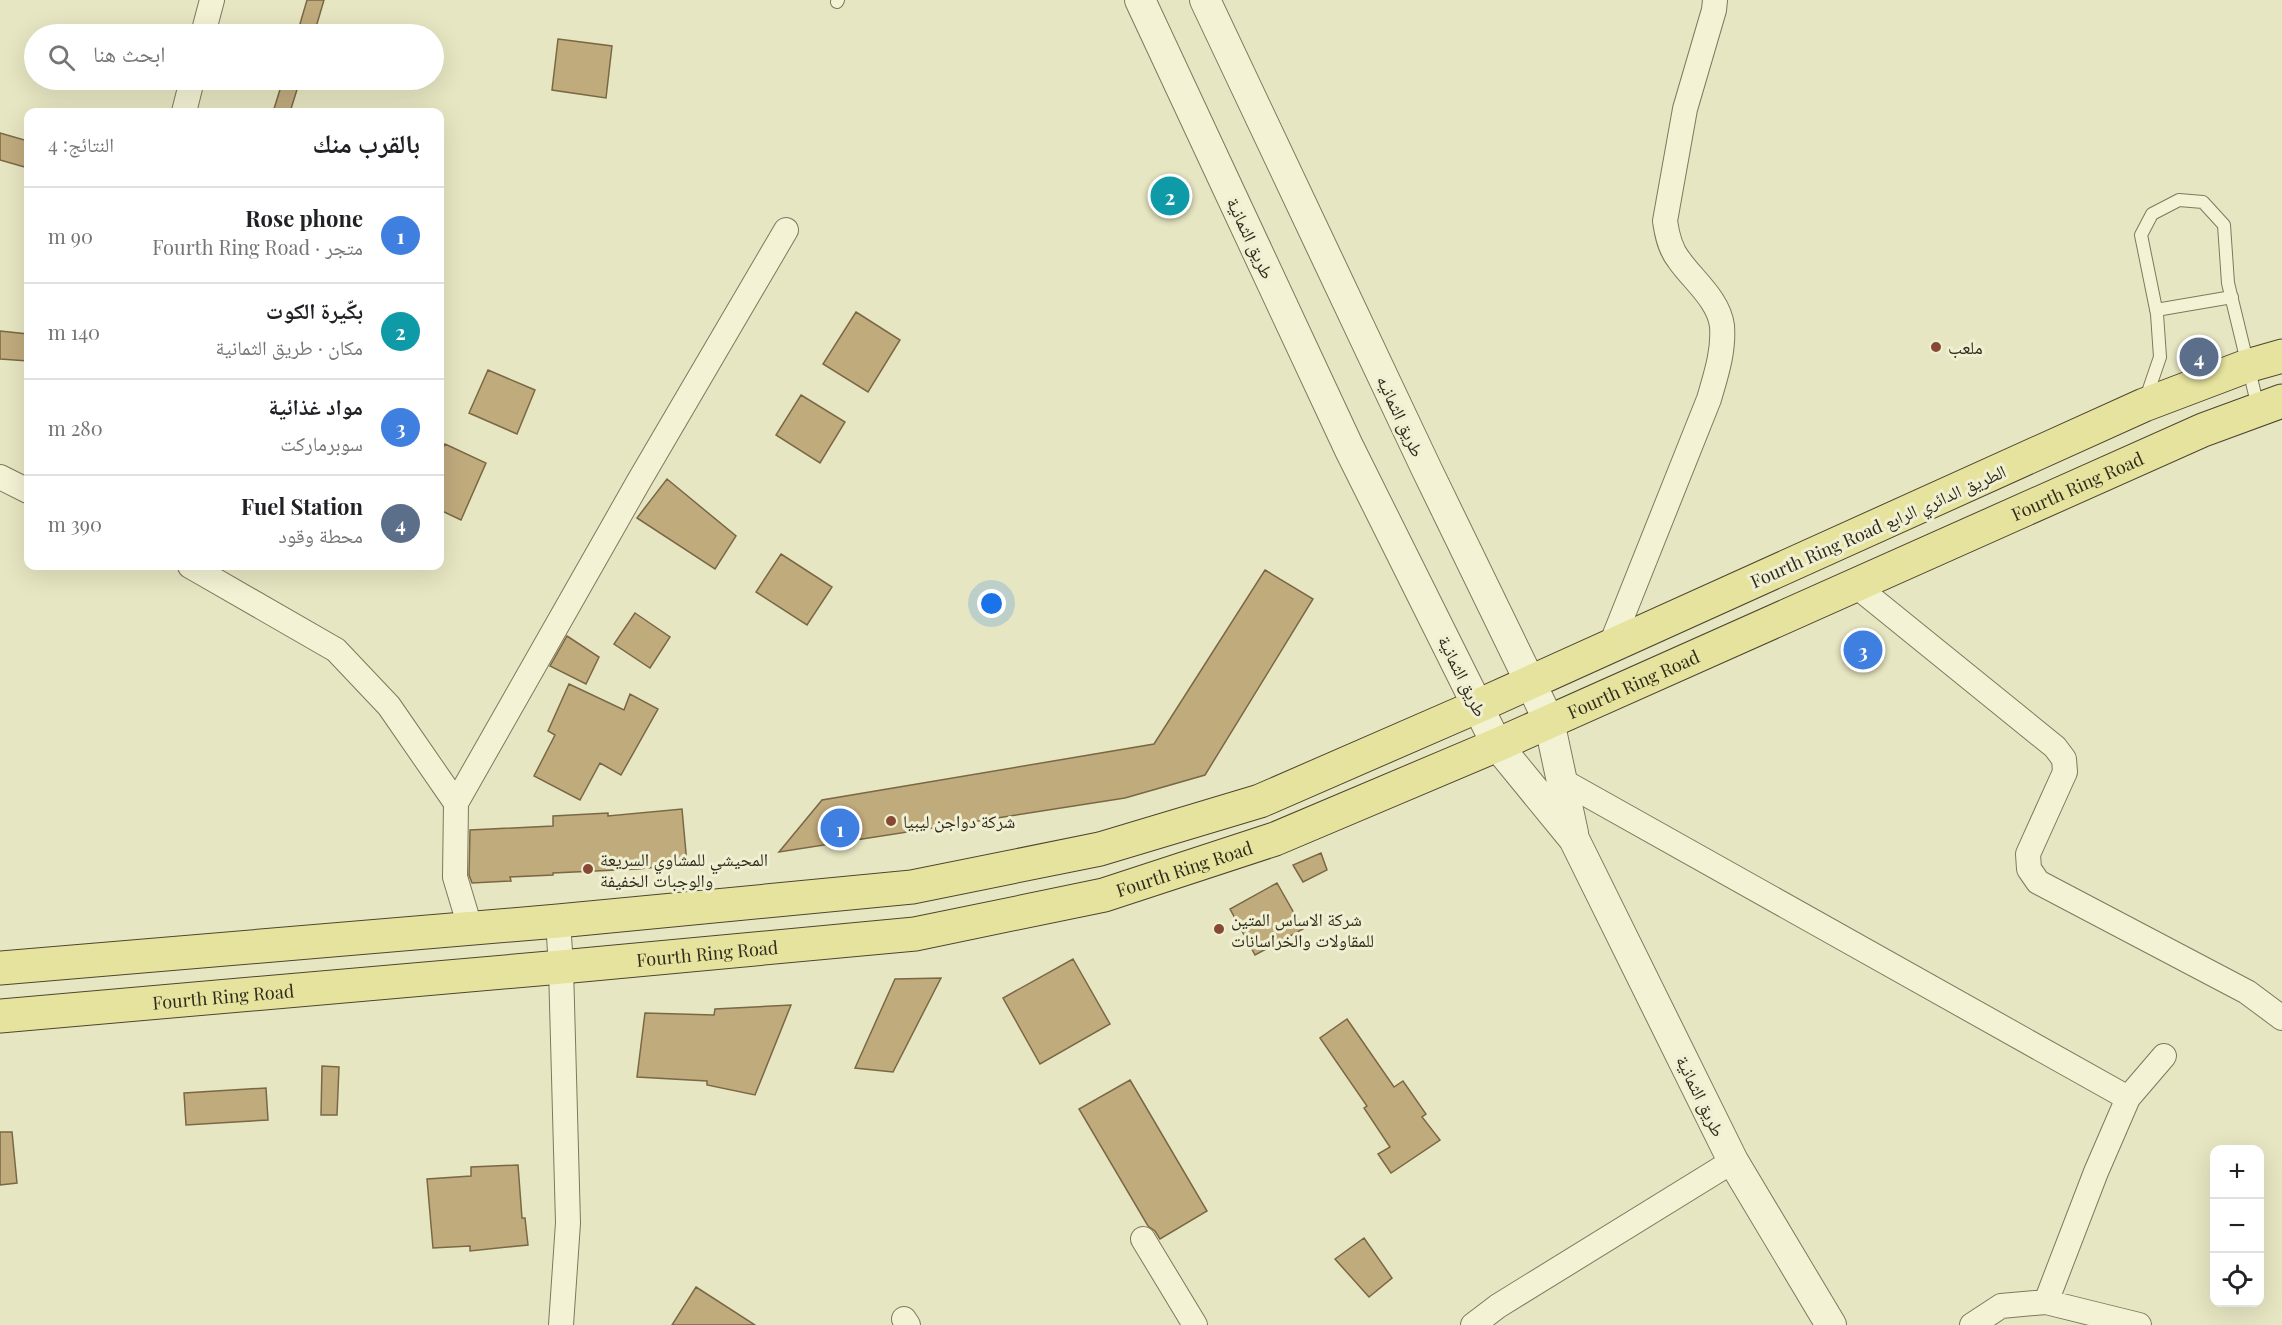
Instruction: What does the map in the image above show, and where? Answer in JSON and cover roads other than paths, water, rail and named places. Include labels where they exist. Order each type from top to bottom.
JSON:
[{"type":"main road","name":"Fourth Ring Road الطريق الدائري الرابع","points":[[1478,706],[2144,405],[2247,366],[2282,356]]},
{"type":"main road","name":"Fourth Ring Road","points":[[0,1016],[915,934],[1104,895],[1275,839],[1497,745],[2203,430],[2270,405]]},
{"type":"main road","points":[[0,968],[558,921],[912,887],[1100,849],[1260,801],[1478,706]]},
{"type":"street","points":[[206,24],[212,0]]},
{"type":"street","name":"طريق الثمانية","points":[[1140,0],[1349,448],[1497,745],[1574,839],[1733,1161],[1831,1325]]},
{"type":"street","name":"طريق الثمانيه","points":[[1205,0],[1427,470],[1549,721],[1574,839]]},
{"type":"street","points":[[1610,647],[1709,399],[1720,360],[1722,324],[1712,301],[1677,258],[1668,239],[1665,221],[1685,109],[1714,10],[1714,0]]},
{"type":"street","points":[[185,108],[190,90]]},
{"type":"street","points":[[470,927],[455,877],[456,803],[786,230]]},
{"type":"street","points":[[0,477],[24,489]]},
{"type":"street","points":[[197,570],[336,650],[389,706],[456,803]]},
{"type":"street","points":[[1855,585],[2055,747],[2064,759],[2065,772],[2028,855],[2030,869],[2037,882],[2247,992],[2282,1018]]},
{"type":"street","points":[[1561,780],[2128,1098]]},
{"type":"street","points":[[558,921],[568,1223],[561,1325]]},
{"type":"street","points":[[2046,1302],[2096,1172],[2128,1098],[2164,1056]]},
{"type":"street","points":[[1473,1325],[1498,1306],[1733,1161]]},
{"type":"street","points":[[1143,1239],[1195,1325]]},
{"type":"street","points":[[1972,1325],[2001,1306],[2046,1302],[2139,1325]]},
{"type":"lane","points":[[2144,405],[2160,357],[2156,310],[2140,235],[2152,214],[2179,200],[2203,202],[2224,225],[2228,283],[2247,366],[2270,405]]},
{"type":"lane","points":[[2156,310],[2232,297]]},
{"type":"place","name":"بكّيرة الكوت","points":[[1170,196]]},
{"type":"place","name":"ملعب","points":[[1936,347]]},
{"type":"place","name":"Fuel Station","points":[[2199,357]]},
{"type":"place","name":"مواد غذائية","points":[[1863,650]]},
{"type":"place","name":"شركة دواجن ليبيا","points":[[891,821]]},
{"type":"place","name":"Rose phone","points":[[840,828]]},
{"type":"place","name":"المحيشي للمشاوي السريعة والوجبات الخفيفة","points":[[588,869]]},
{"type":"place","name":"شركة الاساس المتين للمقاولات والخراسانات","points":[[1219,929]]}]
